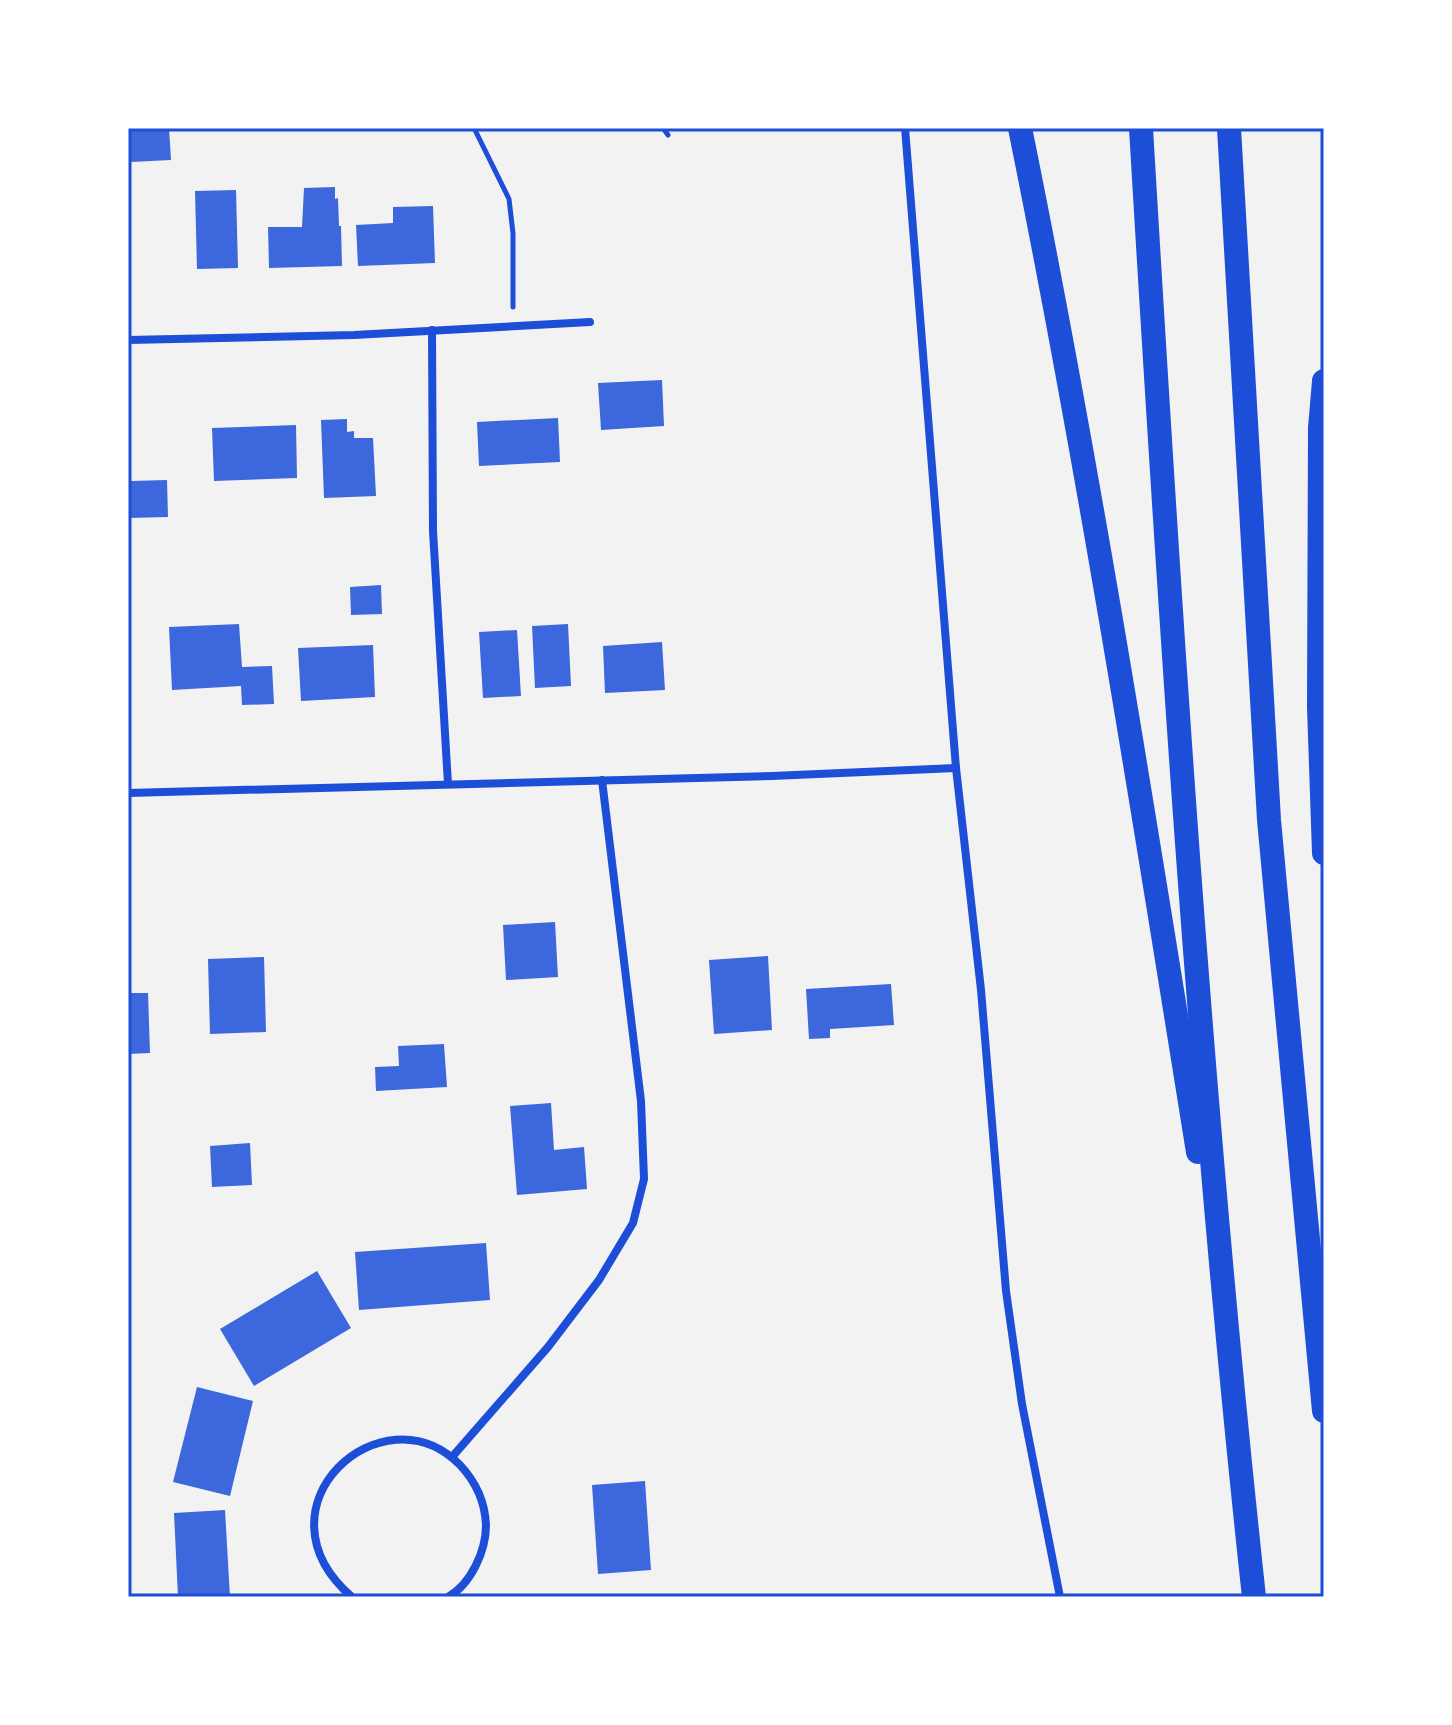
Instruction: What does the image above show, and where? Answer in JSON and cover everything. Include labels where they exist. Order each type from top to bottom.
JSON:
[{"type":"highway","points":[[1020,128],[1067,359],[1109,598],[1231,1352]]},
{"type":"highway","points":[[1141,128],[1194,930],[1254,1597]]},
{"type":"highway","points":[[1229,128],[1269,820],[1324,1411]]},
{"type":"highway","points":[[1324,381],[1320,428],[1319,707],[1324,853]]},
{"type":"street","points":[[905,128],[956,768],[981,990],[1006,1291],[1022,1404],[1060,1597]]},
{"type":"street","points":[[128,340],[590,322]]},
{"type":"street","points":[[432,330],[433,531],[448,784]]},
{"type":"street","points":[[128,793],[956,768]]},
{"type":"street","points":[[452,1457],[548,1347],[599,1280],[633,1223],[644,1179],[641,1101],[602,780]]},
{"type":"street","points":[[352,1597],[333,1581],[319,1557],[313,1530],[317,1502],[328,1477],[348,1457],[373,1444],[400,1440],[428,1444],[452,1457],[470,1476],[482,1500],[486,1526],[482,1552],[471,1575],[448,1597]]},
{"type":"path","points":[[474,128],[509,199],[513,233],[513,325]]},
{"type":"path","points":[[663,128],[668,135]]},
{"type":"building","points":[[169,128],[171,160],[131,162],[129,130]]},
{"type":"building","points":[[335,187],[341,226],[342,266],[269,268],[268,227],[302,227],[304,188]]},
{"type":"building","points":[[236,190],[238,268],[197,269],[195,191]]},
{"type":"building","points":[[433,206],[435,263],[358,266],[356,225],[393,223],[393,207]]},
{"type":"building","points":[[662,380],[664,426],[601,430],[598,383]]},
{"type":"building","points":[[558,418],[560,462],[479,466],[477,422]]},
{"type":"building","points":[[347,419],[347,432],[354,431],[354,438],[373,438],[376,496],[324,498],[321,420]]},
{"type":"building","points":[[296,425],[297,478],[214,481],[212,428]]},
{"type":"building","points":[[167,480],[168,517],[128,518],[131,481]]},
{"type":"building","points":[[381,585],[382,614],[351,615],[350,587]]},
{"type":"building","points":[[239,624],[242,667],[272,666],[274,704],[242,705],[241,686],[172,690],[169,627]]},
{"type":"building","points":[[568,624],[571,686],[535,688],[532,626]]},
{"type":"building","points":[[517,630],[521,696],[483,698],[479,632]]},
{"type":"building","points":[[662,642],[665,690],[605,693],[603,646]]},
{"type":"building","points":[[373,645],[375,697],[301,701],[298,648]]},
{"type":"building","points":[[555,922],[558,977],[506,980],[503,925]]},
{"type":"building","points":[[768,956],[772,1030],[714,1034],[709,960]]},
{"type":"building","points":[[264,957],[266,1032],[210,1034],[208,959]]},
{"type":"building","points":[[891,984],[894,1025],[830,1029],[830,1038],[809,1039],[806,989]]},
{"type":"building","points":[[128,993],[148,993],[150,1053],[128,1054]]},
{"type":"building","points":[[444,1044],[447,1087],[376,1091],[375,1067],[399,1066],[398,1046]]},
{"type":"building","points":[[551,1103],[554,1150],[584,1147],[587,1189],[517,1195],[510,1106]]},
{"type":"building","points":[[250,1143],[252,1185],[212,1187],[210,1146]]},
{"type":"building","points":[[486,1243],[490,1300],[359,1310],[355,1252]]},
{"type":"building","points":[[317,1271],[351,1328],[254,1386],[220,1329]]},
{"type":"building","points":[[197,1387],[253,1401],[230,1496],[173,1482]]},
{"type":"building","points":[[645,1481],[651,1570],[598,1574],[592,1485]]},
{"type":"building","points":[[225,1510],[230,1597],[178,1597],[174,1513]]}]
